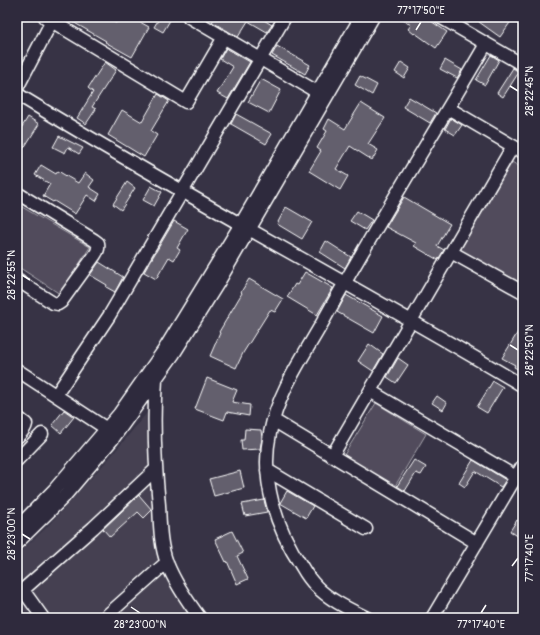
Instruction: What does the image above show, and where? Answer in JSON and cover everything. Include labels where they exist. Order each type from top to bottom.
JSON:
[{"type":"street","points":[[189,17],[317,92]]},
{"type":"street","points":[[56,395],[109,316],[285,17]]},
{"type":"street","points":[[17,543],[63,498],[111,432],[173,355],[218,283],[244,227],[317,92],[361,17]]},
{"type":"street","points":[[17,528],[111,432],[119,414],[157,360],[244,227],[373,17]]},
{"type":"street","points":[[440,17],[523,65]]},
{"type":"street","points":[[17,88],[51,18],[186,102],[224,37]]},
{"type":"street","points":[[367,618],[329,598],[315,586],[294,554],[283,533],[269,490],[267,470],[268,445],[273,420],[283,394],[344,283],[486,44]]},
{"type":"street","points":[[17,94],[57,119],[244,227],[523,386]]},
{"type":"street","points":[[332,456],[451,252],[518,149],[448,108]]},
{"type":"street","points":[[17,193],[94,240],[98,243],[99,248],[98,252],[62,302],[58,304],[53,303],[17,280]]},
{"type":"street","points":[[451,252],[523,292]]},
{"type":"street","points":[[157,360],[155,426],[156,469],[162,542],[167,562],[175,579],[200,618]]},
{"type":"street","points":[[17,370],[111,432]]},
{"type":"street","points":[[370,391],[516,477]]},
{"type":"street","points":[[17,417],[23,420],[26,424],[23,431],[17,437]]},
{"type":"street","points":[[273,420],[477,543]]},
{"type":"street","points":[[17,460],[42,434]]},
{"type":"street","points":[[432,618],[523,465]]},
{"type":"street","points":[[43,618],[20,592],[94,528],[156,469]]},
{"type":"street","points":[[267,470],[366,529]]},
{"type":"street","points":[[110,616],[167,562]]},
{"type":"shaded area","points":[[512,162],[523,169],[523,287],[460,250]]},
{"type":"shaded area","points":[[17,204],[90,247],[60,294],[17,266]]},
{"type":"shaded area","points":[[376,403],[426,434],[395,486],[344,455]]},
{"type":"shaded area","points":[[151,408],[153,469],[160,560],[195,618],[17,618],[17,554],[46,528],[112,455]]},
{"type":"building","points":[[64,17],[105,17],[116,23],[119,17],[131,17],[149,27],[132,57]]},
{"type":"building","points":[[160,17],[172,17],[163,32],[154,27]]},
{"type":"building","points":[[215,17],[259,17],[272,25],[267,32],[248,21],[238,37],[212,22]]},
{"type":"building","points":[[398,17],[425,17],[447,32],[436,48],[415,33],[414,34],[408,29],[411,25]]},
{"type":"building","points":[[483,17],[514,17],[500,37],[479,22]]},
{"type":"building","points":[[277,46],[310,65],[305,74],[272,55]]},
{"type":"building","points":[[226,48],[250,62],[228,99],[217,93],[233,67],[220,59]]},
{"type":"building","points":[[491,55],[499,60],[485,85],[476,80]]},
{"type":"building","points":[[445,60],[462,70],[457,78],[440,69]]},
{"type":"building","points":[[105,62],[116,70],[92,107],[96,109],[86,124],[77,118],[93,92],[88,88]]},
{"type":"building","points":[[401,62],[410,68],[404,78],[395,72]]},
{"type":"building","points":[[513,68],[519,72],[503,97],[497,93]]},
{"type":"building","points":[[360,76],[377,85],[372,95],[355,85]]},
{"type":"building","points":[[261,79],[281,90],[269,113],[248,102]]},
{"type":"building","points":[[158,94],[169,101],[151,131],[157,135],[144,157],[108,135],[122,110],[142,122]]},
{"type":"building","points":[[409,97],[436,113],[430,123],[403,107]]},
{"type":"building","points":[[361,103],[385,118],[368,144],[378,150],[372,160],[350,146],[336,169],[348,176],[340,190],[309,171],[321,151],[317,148],[327,131],[324,129],[329,119],[345,129]]},
{"type":"building","points":[[236,114],[272,134],[266,144],[231,124]]},
{"type":"building","points":[[28,117],[39,124],[24,148],[17,144],[17,128],[20,130]]},
{"type":"building","points":[[451,118],[462,125],[455,135],[445,129]]},
{"type":"building","points":[[59,136],[83,148],[79,154],[68,147],[65,153],[53,147]]},
{"type":"building","points":[[41,165],[56,174],[58,171],[78,183],[85,173],[94,180],[89,187],[100,194],[96,201],[87,195],[75,214],[43,196],[50,184],[35,175]]},
{"type":"building","points":[[127,182],[135,188],[121,210],[113,204]]},
{"type":"building","points":[[151,186],[162,192],[154,206],[143,200]]},
{"type":"building","points":[[404,197],[450,224],[437,246],[444,250],[438,260],[414,246],[416,243],[386,227]]},
{"type":"building","points":[[286,207],[312,222],[302,239],[277,224]]},
{"type":"building","points":[[357,211],[372,220],[365,230],[350,221]]},
{"type":"building","points":[[174,221],[188,229],[177,248],[180,250],[174,260],[169,257],[156,279],[144,272]]},
{"type":"building","points":[[326,241],[351,257],[345,268],[320,252]]},
{"type":"building","points":[[99,262],[123,277],[115,292],[106,287],[107,285],[90,275]]},
{"type":"building","points":[[305,272],[333,288],[317,315],[287,297]]},
{"type":"building","points":[[249,279],[283,299],[275,312],[270,310],[243,353],[236,368],[210,356],[220,333],[219,332]]},
{"type":"building","points":[[346,295],[383,316],[374,333],[337,312]]},
{"type":"building","points":[[518,332],[523,335],[523,372],[514,367],[515,365],[502,358]]},
{"type":"building","points":[[369,344],[383,354],[373,371],[358,361]]},
{"type":"building","points":[[398,358],[408,365],[396,383],[387,377]]},
{"type":"building","points":[[207,378],[237,390],[232,402],[250,405],[249,416],[227,412],[224,420],[195,409]]},
{"type":"building","points":[[493,381],[503,387],[487,413],[477,407]]},
{"type":"building","points":[[437,396],[447,403],[443,410],[432,403]]},
{"type":"building","points":[[64,410],[74,417],[61,433],[52,425]]},
{"type":"building","points":[[245,429],[261,430],[262,439],[260,449],[242,450],[241,440],[244,440]]},
{"type":"building","points":[[414,460],[426,467],[421,475],[416,473],[405,491],[397,486]]},
{"type":"building","points":[[473,460],[506,480],[501,487],[475,471],[465,487],[459,483]]},
{"type":"building","points":[[240,471],[244,488],[214,496],[209,479]]},
{"type":"building","points":[[287,491],[313,506],[306,518],[280,503]]},
{"type":"building","points":[[139,495],[152,510],[144,518],[138,512],[110,537],[103,529]]},
{"type":"building","points":[[264,500],[267,512],[245,516],[242,504]]},
{"type":"building","points":[[517,520],[523,524],[523,531],[519,537],[510,531]]},
{"type":"building","points":[[232,531],[243,553],[237,556],[248,579],[237,584],[215,539]]}]
